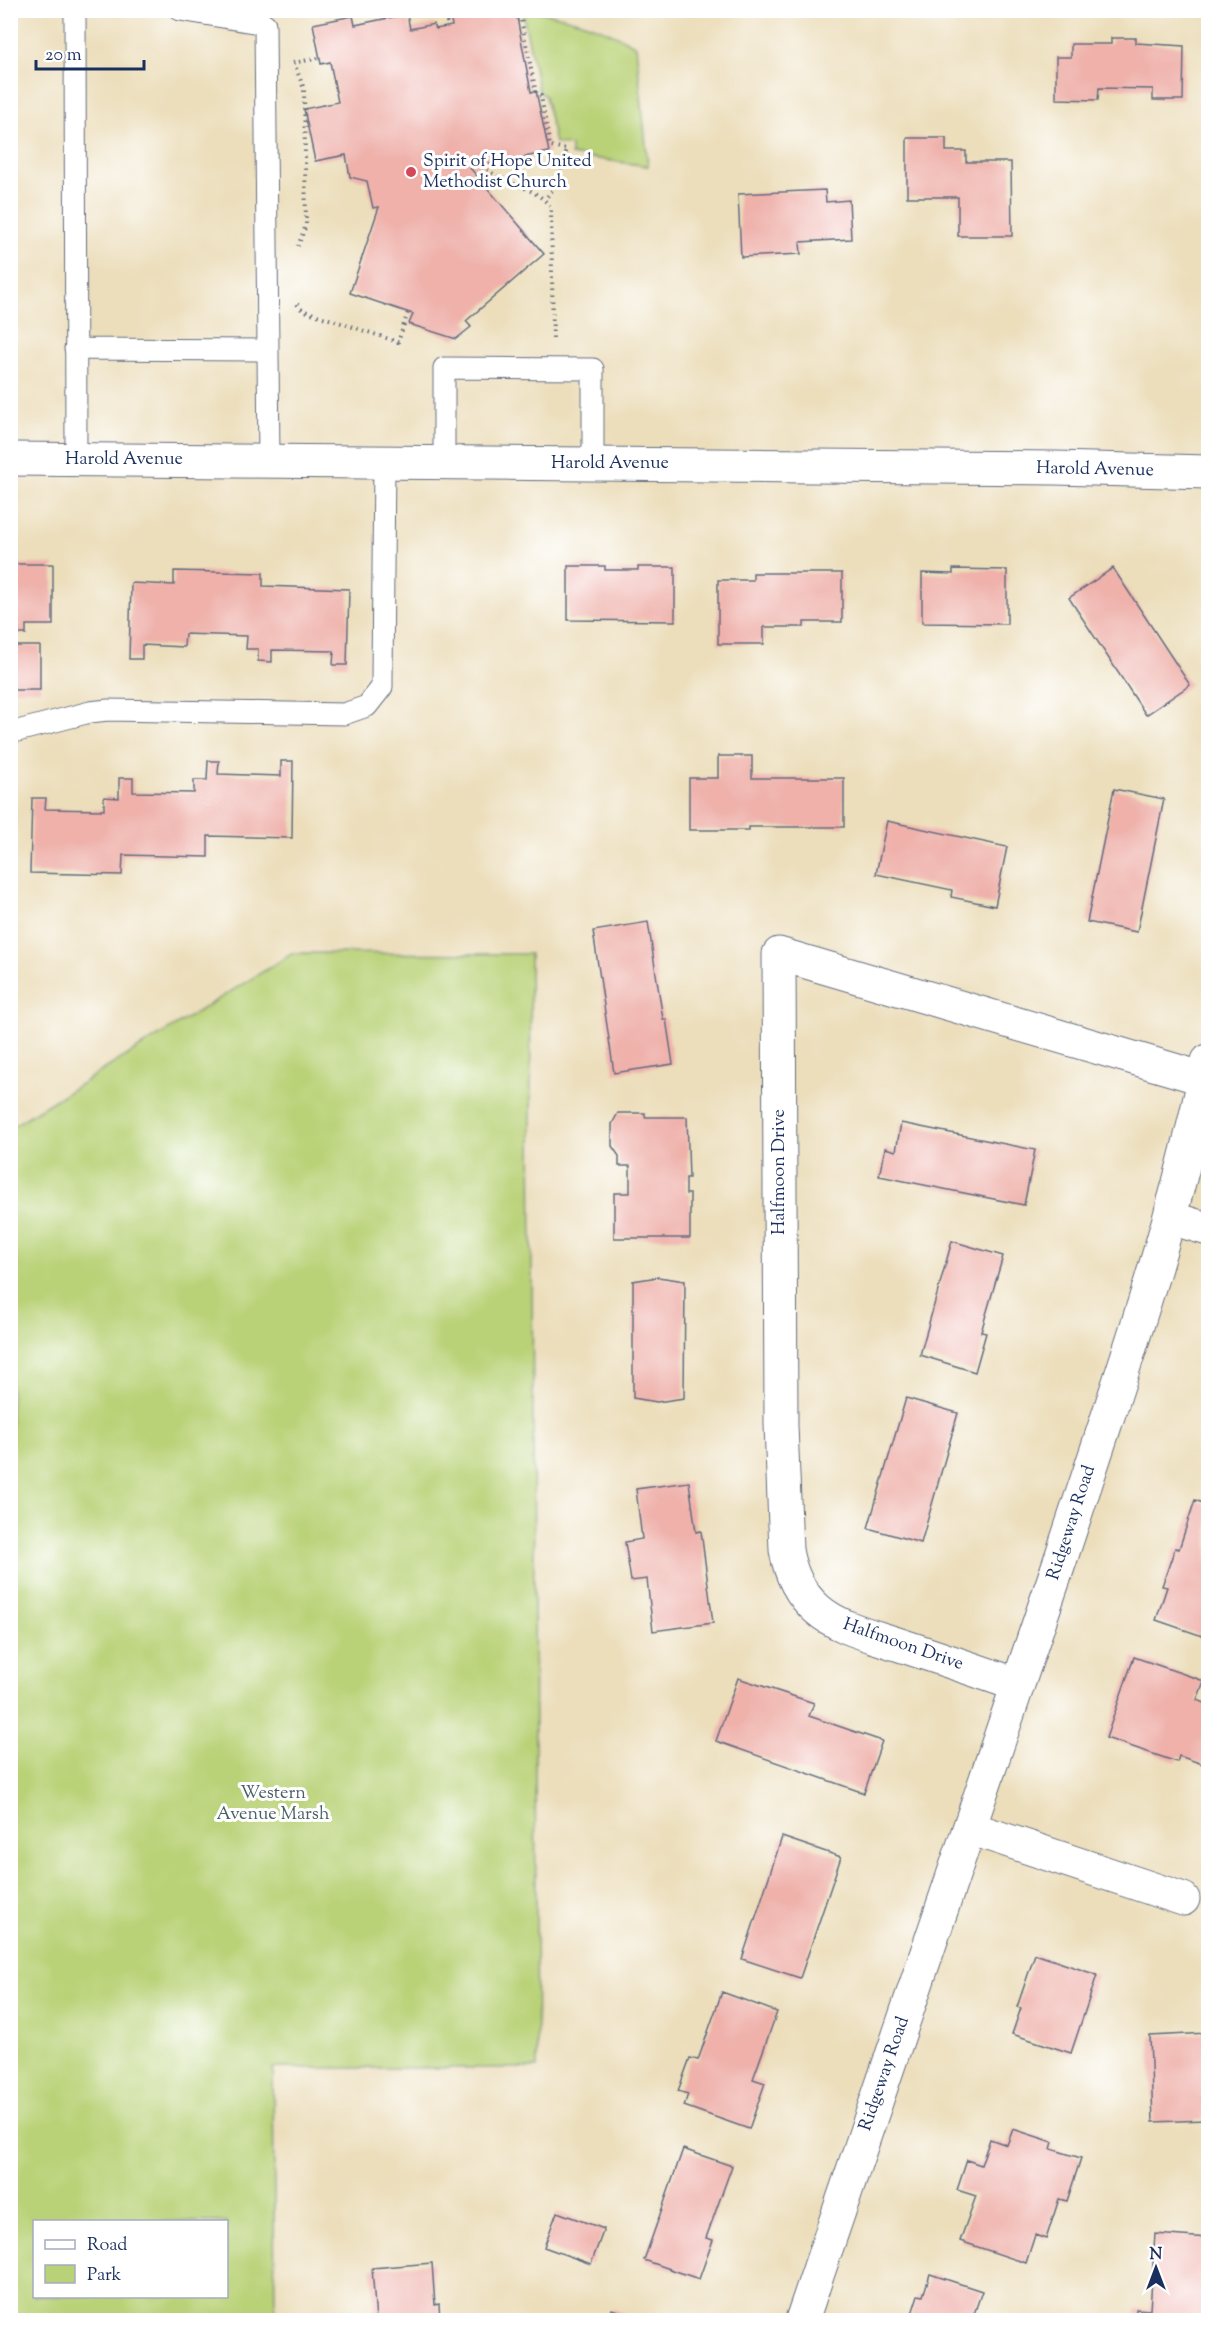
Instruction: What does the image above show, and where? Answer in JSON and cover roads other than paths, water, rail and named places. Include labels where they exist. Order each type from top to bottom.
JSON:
[{"type":"street","name":"Harold Avenue","points":[[10,459],[1055,468],[1209,472]]},
{"type":"street","name":"Halfmoon Drive","points":[[1018,1685],[832,1620],[807,1598],[797,1585],[789,1568],[786,1550],[781,1425],[779,954],[1207,1070]]},
{"type":"street","name":"Ridgeway Road","points":[[802,2320],[1136,1332],[1170,1218],[1207,1070]]},
{"type":"street","points":[[1170,1218],[1209,1229]]},
{"type":"street","points":[[970,1828],[1183,1899]]},
{"type":"lane","points":[[75,10],[76,460]]},
{"type":"lane","points":[[180,10],[266,24],[269,461]]},
{"type":"lane","points":[[75,349],[268,350]]},
{"type":"lane","points":[[444,463],[444,368],[593,369],[593,464]]},
{"type":"lane","points":[[10,733],[90,712],[108,710],[333,714],[357,711],[367,706],[381,687],[382,679],[384,462]]},
{"type":"place","name":"Spirit of Hope United Methodist Church","points":[[411,172]]},
{"type":"park label","name":"Western Avenue Marsh","points":[[273,1804]]}]
